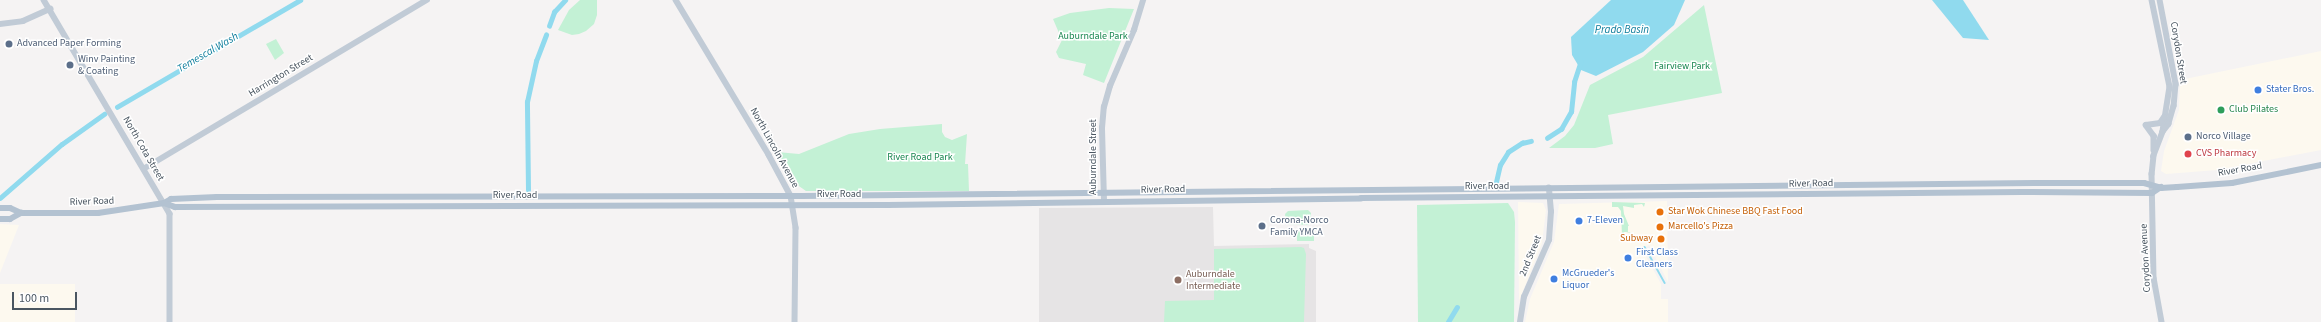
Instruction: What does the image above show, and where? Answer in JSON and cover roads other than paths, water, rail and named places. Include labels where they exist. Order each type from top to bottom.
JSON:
[{"type":"main road","name":"River Road","points":[[164,203],[175,207],[794,205],[1550,196],[2021,192],[2152,193],[2161,188],[2232,183],[2321,165]]},
{"type":"main road","name":"River Road","points":[[0,208],[10,208],[21,213],[98,212],[164,203],[171,199],[217,197],[791,196],[1549,188],[2152,184],[2161,188]]},
{"type":"main road","name":"River Road","points":[[0,219],[10,219],[21,213]]},
{"type":"street","name":"North Cota Street","points":[[44,0],[145,168],[170,214],[170,322]]},
{"type":"street","name":"Harrington Street","points":[[145,168],[427,0]]},
{"type":"street","name":"North Lincoln Avenue","points":[[676,0],[769,155],[791,196],[794,205],[796,228],[795,322]]},
{"type":"street","name":"Auburndale Street","points":[[1104,201],[1104,107],[1110,86],[1134,30],[1143,0]]},
{"type":"street","name":"Corydon Street","points":[[2152,0],[2168,76],[2169,103],[2163,132],[2154,156],[2152,193]]},
{"type":"street","name":"Corydon Street","points":[[2160,0],[2176,84],[2174,106],[2169,124],[2163,132]]},
{"type":"street","points":[[0,24],[23,21],[50,9]]},
{"type":"street","points":[[2154,156],[2154,136],[2146,125],[2160,123],[2169,103]]},
{"type":"street","name":"2nd Street","points":[[1520,322],[1524,297],[1549,240],[1552,212],[1549,188]]},
{"type":"street","name":"Corydon Avenue","points":[[2152,193],[2154,278],[2162,322]]},
{"type":"water","name":"Prado Basin","points":[[1611,0],[1685,0],[1674,25],[1643,52],[1596,76],[1581,70],[1572,55],[1571,37]]},
{"type":"water","points":[[1932,0],[1963,0],[1989,40],[1963,38]]},
{"type":"waterway","name":"Temescal Wash","points":[[117,107],[300,0]]},
{"type":"waterway","points":[[549,26],[554,12],[565,0]]},
{"type":"waterway","points":[[528,190],[527,102],[536,61],[546,35]]},
{"type":"waterway","points":[[1547,138],[1561,129],[1571,112],[1574,82],[1581,61]]},
{"type":"waterway","name":"Temescal Wash","points":[[0,198],[62,144],[104,114]]},
{"type":"waterway","points":[[1496,182],[1500,165],[1508,152],[1522,143],[1531,141]]},
{"type":"waterway","points":[[1645,247],[1665,283]]},
{"type":"waterway","points":[[1448,322],[1457,307]]},
{"type":"place","name":"Advanced Paper Forming","points":[[9,44]]},
{"type":"place","name":"Winv Painting & Coating","points":[[70,65]]},
{"type":"place","name":"Stater Bros.","points":[[2258,90]]},
{"type":"place","name":"Club Pilates","points":[[2221,110]]},
{"type":"place","name":"Norco Village","points":[[2188,137]]},
{"type":"place","name":"CVS Pharmacy","points":[[2188,154]]},
{"type":"place","name":"Star Wok Chinese BBQ Fast Food","points":[[1660,212]]},
{"type":"place","name":"7-Eleven","points":[[1579,221]]},
{"type":"place","name":"Corona-Norco Family YMCA","points":[[1262,226]]},
{"type":"place","name":"Marcello's Pizza","points":[[1660,227]]},
{"type":"place","name":"Subway","points":[[1661,239]]},
{"type":"place","name":"First Class Cleaners","points":[[1628,258]]},
{"type":"place","name":"McGrueder's Liquor","points":[[1554,279]]},
{"type":"place","name":"Auburndale Intermediate","points":[[1178,280]]},
{"type":"park label","name":"Auburndale Park","points":[[1093,37]]},
{"type":"park label","name":"Fairview Park","points":[[1682,67]]},
{"type":"park label","name":"River Road Park","points":[[920,158]]}]
